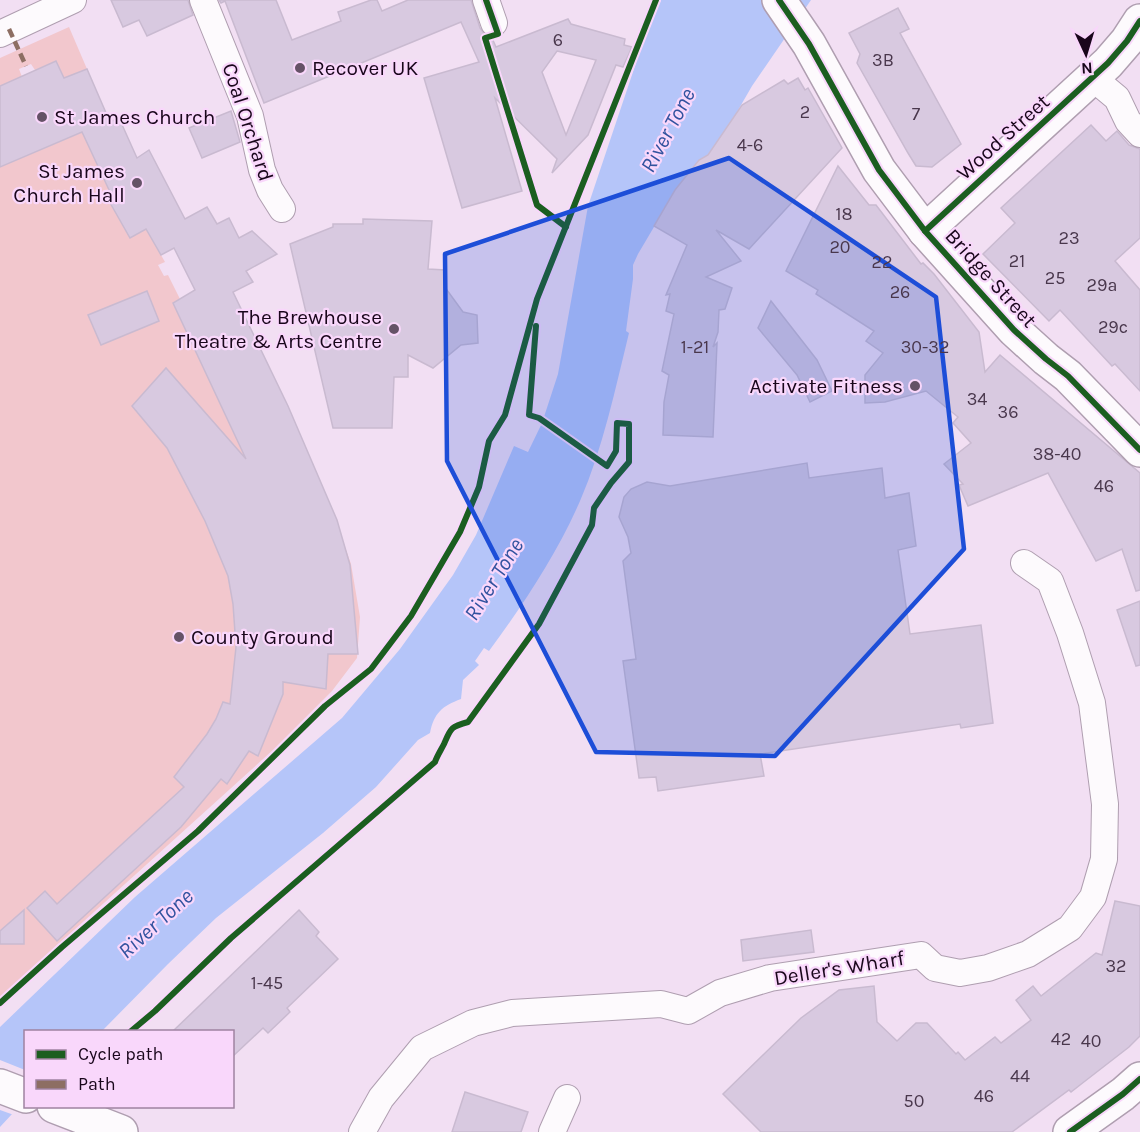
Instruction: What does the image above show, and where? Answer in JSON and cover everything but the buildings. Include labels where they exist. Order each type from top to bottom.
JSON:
[{"type":"main road","name":"Bridge Street","points":[[779,0],[809,44],[879,170],[925,231],[1014,330],[1068,376],[1140,450]]},
{"type":"main road","name":"Wood Street","points":[[925,231],[1136,37]]},
{"type":"main road","points":[[1070,1132],[1140,1079]]},
{"type":"main road","points":[[0,1086],[24,1095]]},
{"type":"main road","points":[[57,1108],[121,1132]]},
{"type":"street","points":[[0,34],[73,0]]},
{"type":"street","name":"Coal Orchard","points":[[203,0],[250,116],[262,170],[270,190],[282,209]]},
{"type":"street","points":[[1093,78],[1117,98],[1128,121],[1140,134]]},
{"type":"street","name":"Deller's Wharf","points":[[362,1132],[381,1098],[422,1048],[473,1023],[512,1012],[661,1004],[688,1011],[720,993],[770,978],[921,955],[935,968],[960,973],[988,968],[1028,954],[1070,928],[1093,897],[1104,859],[1105,804],[1098,747],[1092,703],[1070,633],[1050,581],[1024,563]]},
{"type":"street","points":[[552,1132],[567,1098]]},
{"type":"highlighted area","points":[[729,158],[936,297],[964,549],[775,756],[596,752],[447,461],[445,254]]},
{"type":"shaded area","points":[[69,27],[87,69],[64,78],[56,61],[35,70],[31,64],[19,69],[22,77],[0,86],[0,58]]},
{"type":"shaded area","name":"County Ground","points":[[90,129],[94,158],[102,174],[104,173],[130,238],[146,229],[165,262],[158,265],[164,276],[168,275],[180,299],[333,513],[351,564],[360,617],[357,658],[332,691],[273,750],[0,997],[0,167]]},
{"type":"water","name":"River Tone","points":[[661,0],[811,0],[752,86],[726,131],[708,155],[699,160],[677,188],[638,254],[633,265],[626,331],[629,333],[602,440],[588,481],[571,521],[527,597],[489,651],[484,648],[475,661],[479,665],[463,680],[461,699],[440,711],[430,733],[418,740],[376,787],[323,833],[216,918],[103,1030],[24,1030],[24,1101],[0,1127],[0,1027],[135,897],[342,718],[400,649],[453,575],[476,535],[514,446],[528,452],[542,423],[558,374],[588,206],[638,57]]},
{"type":"pier","points":[[0,1060],[24,1070],[24,1106],[14,1115],[0,1110]]},
{"type":"marked path","points":[[9,29],[26,66]]},
{"type":"cycle path","points":[[486,0],[498,34],[485,38],[537,205],[566,227]]},
{"type":"cycle path","points":[[0,1003],[198,831],[325,706],[371,669],[411,616],[460,532],[479,487],[489,441],[505,415],[537,299],[656,0]]},
{"type":"cycle path","points":[[779,0],[809,44],[879,170],[925,231],[1014,330],[1068,376],[1140,450]]},
{"type":"cycle path","points":[[925,231],[1108,63],[1140,21]]},
{"type":"cycle path","points":[[132,1030],[231,938],[435,762],[450,731],[468,722],[539,624],[592,525],[594,508],[629,462],[629,424],[617,423],[616,451],[607,466],[539,418],[529,415],[536,326]]},
{"type":"cycle path","points":[[1070,1132],[1140,1079]]},
{"type":"place","name":"Recover UK","points":[[300,68]]},
{"type":"place","name":"St James Church","points":[[42,117]]},
{"type":"place","name":"St James Church Hall","points":[[137,183]]},
{"type":"place","name":"The Brewhouse Theatre & Arts Centre","points":[[394,329]]},
{"type":"place","name":"Activate Fitness","points":[[915,386]]},
{"type":"place","name":"County Ground","points":[[179,637]]}]
